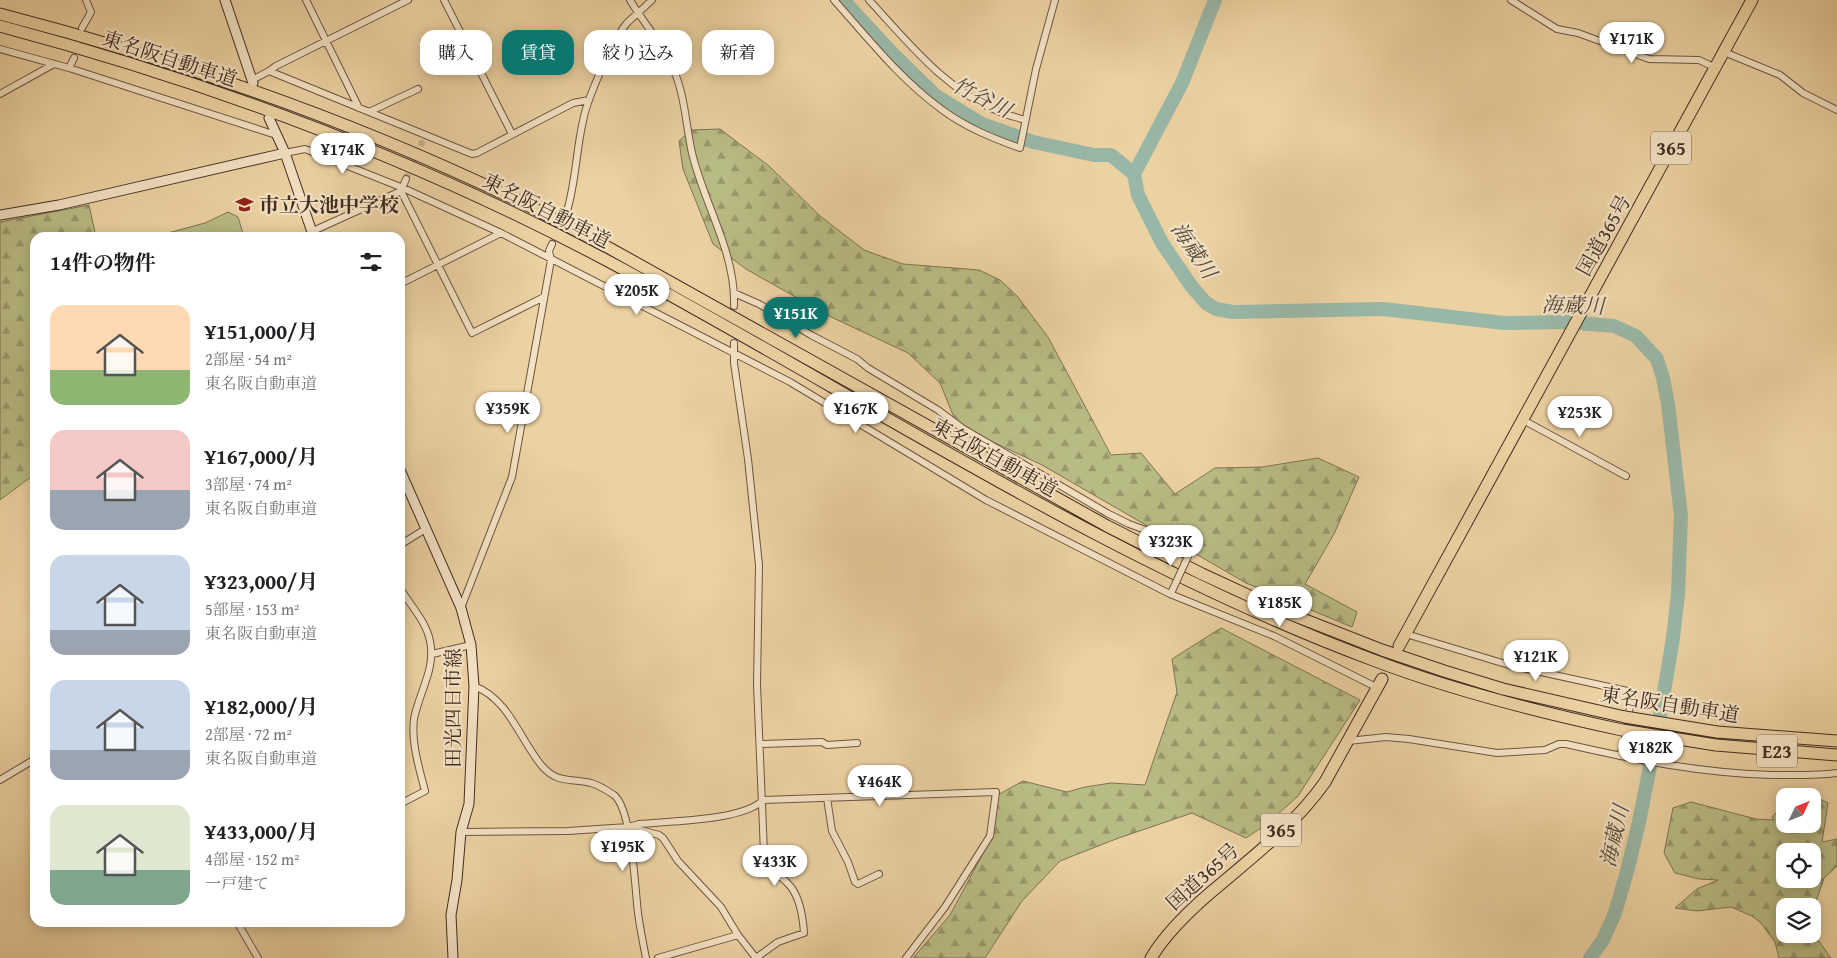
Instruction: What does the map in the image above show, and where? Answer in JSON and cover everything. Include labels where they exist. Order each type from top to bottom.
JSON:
[{"type":"highway","name":"国道365号","points":[[1399,646],[1752,0]]},
{"type":"highway","name":"東名阪自動車道","points":[[0,14],[130,50],[296,106],[469,178],[612,249],[1107,526],[1202,574],[1280,610],[1382,650],[1503,689],[1625,717],[1717,732],[1837,742]]},
{"type":"highway","name":"東名阪自動車道","points":[[0,26],[126,62],[200,86],[382,153],[462,188],[606,260],[1101,537],[1198,585],[1291,627],[1371,660],[1436,683],[1517,706],[1622,730],[1716,745],[1837,755]]},
{"type":"highway","name":"国道365号","points":[[1151,958],[1173,928],[1188,913],[1303,810],[1325,782],[1380,683]]},
{"type":"main road","points":[[225,0],[252,81]]},
{"type":"main road","points":[[269,118],[285,153],[313,232]]},
{"type":"main road","points":[[0,215],[59,205],[285,153]]},
{"type":"main road","name":"田光四日市線","points":[[405,481],[461,608],[471,645],[474,686],[469,804],[461,832],[457,880],[451,915],[453,958]]},
{"type":"street","points":[[82,28],[90,12],[86,0]]},
{"type":"street","points":[[306,0],[359,108]]},
{"type":"street","points":[[252,81],[276,66],[408,0]]},
{"type":"street","points":[[444,0],[512,134]]},
{"type":"street","points":[[630,0],[674,69],[692,154],[727,255],[734,293],[734,306]]},
{"type":"street","points":[[568,211],[574,191],[583,120],[589,100],[616,41],[626,25],[652,0]]},
{"type":"street","points":[[834,0],[904,76],[942,110],[989,137],[1020,148],[1036,68],[1055,0]]},
{"type":"street","points":[[869,0],[912,48],[936,71],[981,103],[1001,113],[1025,121]]},
{"type":"street","points":[[1511,0],[1557,29],[1578,33],[1649,59],[1699,60],[1716,68]]},
{"type":"street","points":[[0,49],[70,68],[276,135]]},
{"type":"street","points":[[1724,52],[1780,75],[1803,93],[1837,110]]},
{"type":"street","points":[[70,68],[74,58]]},
{"type":"street","points":[[0,94],[54,64]]},
{"type":"street","points":[[269,71],[424,137],[472,154],[573,103],[589,100]]},
{"type":"street","points":[[369,112],[418,88]]},
{"type":"street","points":[[285,153],[305,149],[501,233],[790,382],[986,500],[1171,592],[1380,683]]},
{"type":"street","points":[[318,232],[402,189],[406,180]]},
{"type":"street","points":[[402,189],[472,333],[544,297]]},
{"type":"street","points":[[405,282],[501,233]]},
{"type":"street","points":[[461,608],[512,477],[551,260],[549,251],[552,244]]},
{"type":"street","points":[[734,293],[759,304],[811,335],[857,359],[868,368],[938,410],[962,428],[1107,513],[1129,524],[1192,547],[1171,592]]},
{"type":"street","points":[[628,827],[659,835],[663,838],[678,861],[721,907],[738,936],[756,958],[778,942],[804,933],[803,920],[796,894],[790,885],[776,875],[768,864],[764,853],[757,685],[759,565],[748,459],[737,394],[733,353],[734,342]]},
{"type":"street","points":[[1523,420],[1626,476]]},
{"type":"street","points":[[405,542],[427,528]]},
{"type":"street","points":[[405,595],[425,625],[430,639],[432,654],[431,665],[415,717],[413,731],[415,753],[425,791],[405,801]]},
{"type":"street","points":[[1406,634],[1509,665],[1632,692],[1624,747],[1619,756]]},
{"type":"street","points":[[432,654],[471,645]]},
{"type":"street","points":[[474,686],[482,689],[502,706],[541,764],[550,774],[559,779],[592,783],[615,795],[621,803],[628,827],[638,916],[646,958]]},
{"type":"street","points":[[1348,741],[1386,737],[1408,738],[1497,753],[1545,750],[1560,744],[1566,744],[1675,767],[1741,774],[1816,776],[1837,773]]},
{"type":"street","points":[[760,744],[822,742],[827,745],[857,743]]},
{"type":"street","points":[[0,780],[30,762]]},
{"type":"street","points":[[461,832],[568,831],[628,827],[731,815],[758,805],[763,800],[996,792],[990,836],[945,907],[906,958]]},
{"type":"street","points":[[827,798],[832,831],[848,862],[855,882],[858,884],[879,874]]},
{"type":"street","points":[[240,927],[258,958]]},
{"type":"street","points":[[658,958],[738,936]]},
{"type":"green space","points":[[720,129],[769,166],[820,216],[864,250],[903,264],[979,270],[1000,280],[1017,296],[1048,337],[1111,455],[1141,453],[1175,494],[1215,468],[1262,467],[1318,458],[1359,477],[1334,534],[1305,584],[1357,612],[1352,627],[1246,583],[1042,465],[957,425],[940,383],[908,353],[829,316],[746,269],[713,244],[683,169],[679,141],[691,130]]},
{"type":"green space","points":[[89,205],[95,232],[30,232],[30,478],[0,500],[0,222]]},
{"type":"green space","points":[[228,212],[238,217],[242,232],[172,232],[205,223]]},
{"type":"green space","points":[[1221,628],[1360,700],[1298,796],[1267,824],[1246,838],[1192,813],[1116,839],[1060,861],[1022,901],[985,958],[913,958],[950,915],[987,846],[994,797],[1023,781],[1067,792],[1111,783],[1145,785],[1177,692],[1172,659]]},
{"type":"green space","points":[[1821,800],[1828,803],[1822,842],[1837,839],[1837,866],[1824,878],[1821,887],[1821,843],[1776,843],[1776,888],[1821,888],[1817,898],[1776,898],[1776,943],[1820,943],[1831,958],[1779,958],[1775,942],[1761,923],[1752,916],[1731,907],[1697,911],[1675,908],[1697,889],[1718,880],[1699,879],[1675,873],[1664,853],[1673,808],[1691,802],[1756,819],[1774,820],[1772,817],[1776,813],[1776,833],[1821,833]]},
{"type":"waterway","name":"竹谷川","points":[[843,0],[891,52],[936,96],[982,124],[1033,142],[1094,155],[1111,155],[1134,174]]},
{"type":"waterway","name":"海蔵川","points":[[1215,0],[1182,83],[1134,174],[1138,195],[1162,243],[1192,287],[1206,303],[1216,309],[1233,312],[1383,309],[1504,323],[1566,322],[1614,326],[1636,336],[1657,359],[1668,404],[1681,516],[1678,594],[1660,716],[1628,868],[1615,913],[1603,940],[1590,958]]},
{"type":"tunnel","points":[[406,179],[423,140]]},
{"type":"tunnel","points":[[552,244],[567,211]]},
{"type":"place","name":"市立大池中学校","points":[[245,204]]}]
